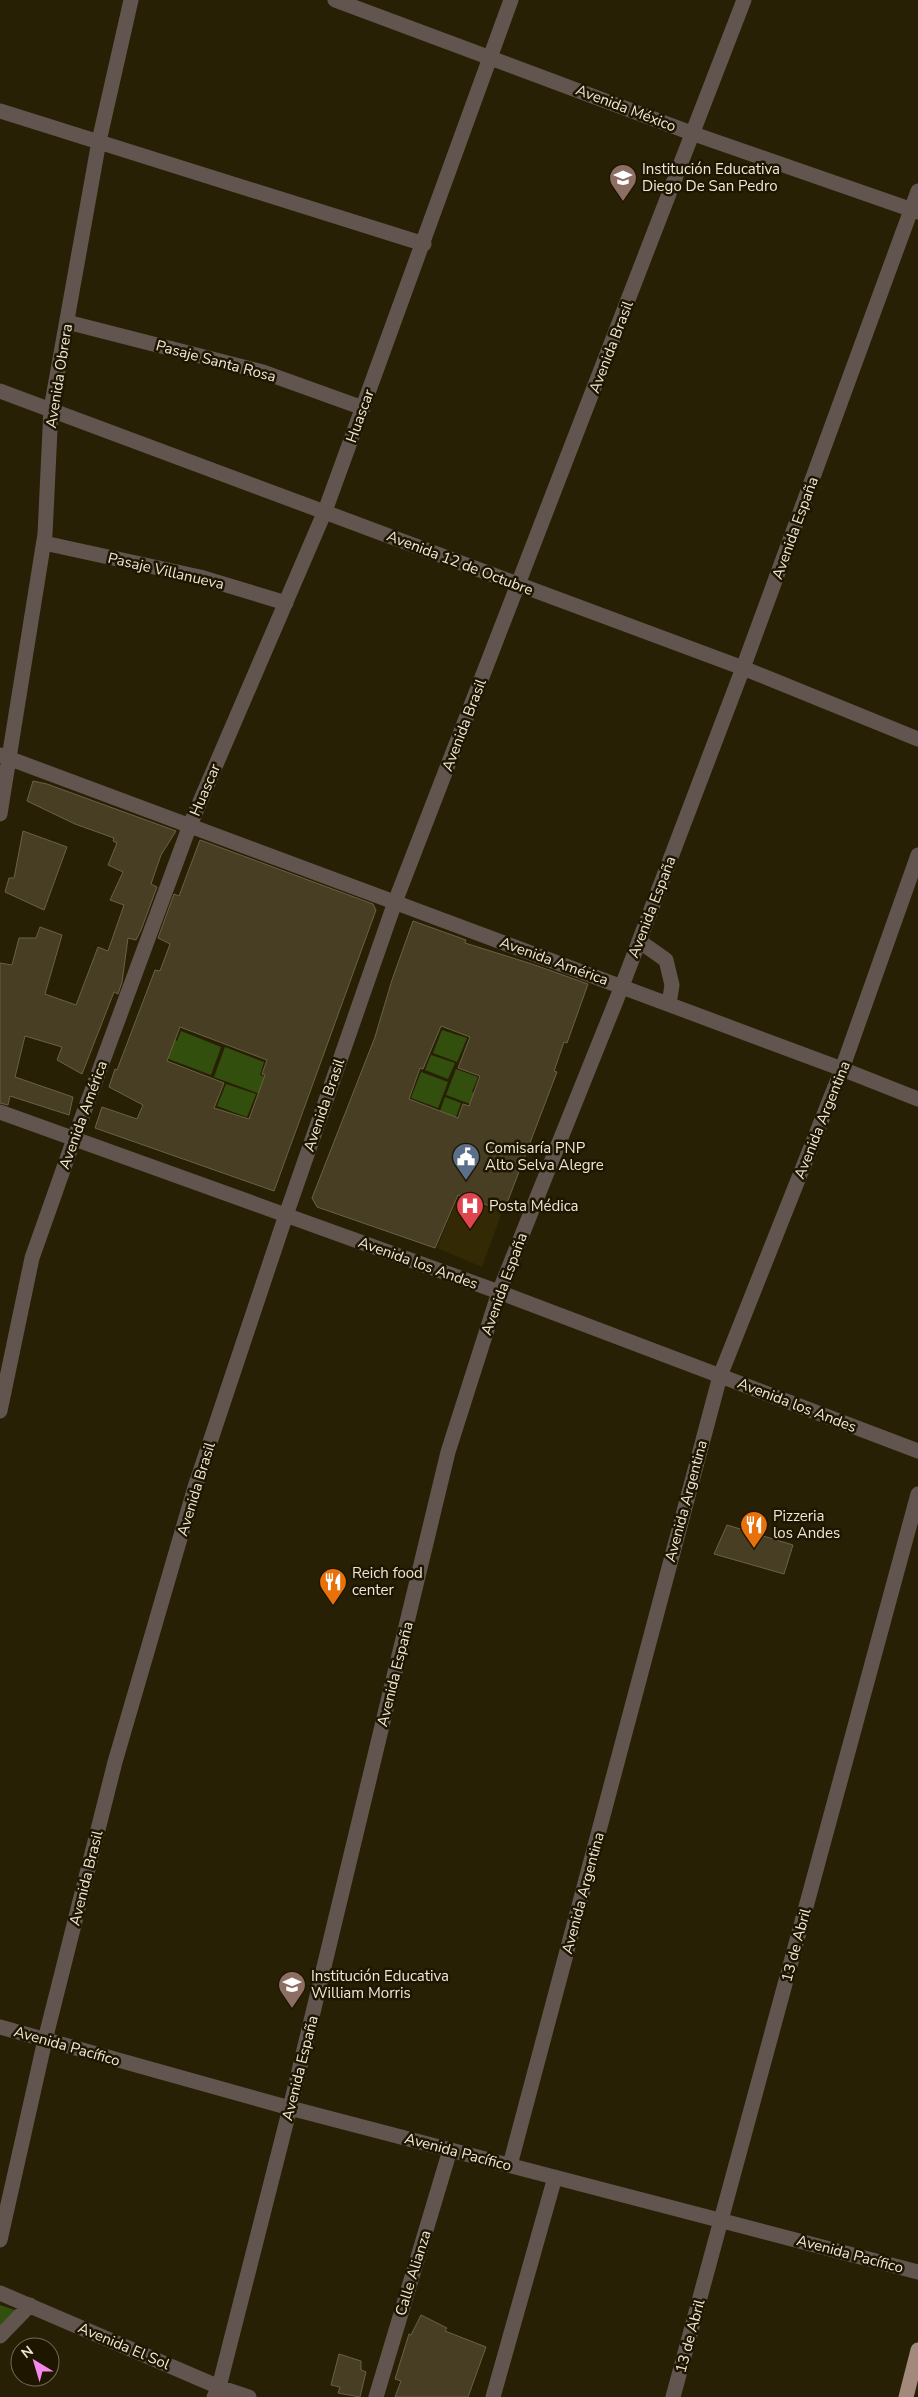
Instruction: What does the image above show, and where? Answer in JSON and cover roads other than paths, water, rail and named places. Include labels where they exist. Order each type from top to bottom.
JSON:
[{"type":"main road","points":[[906,2397],[918,2350]]},
{"type":"street","name":"Avenida Obrera","points":[[0,814],[4,756],[44,543],[51,409],[99,141],[130,0]]},
{"type":"street","name":"Avenida México","points":[[335,0],[362,4],[491,57],[694,134],[915,211]]},
{"type":"street","name":"Huascar","points":[[190,825],[325,511],[424,244],[511,0]]},
{"type":"street","name":"Avenida Brasil","points":[[0,2240],[45,2040],[115,1762],[181,1534],[286,1215],[395,902],[694,134],[744,0]]},
{"type":"street","points":[[0,111],[424,244]]},
{"type":"street","name":"Avenida España","points":[[217,2392],[290,2108],[448,1452],[499,1292],[622,986],[915,211],[918,191]]},
{"type":"street","name":"Pasaje Santa Rosa","points":[[67,322],[263,372],[363,408]]},
{"type":"street","name":"Avenida 12 de Octubre","points":[[0,391],[743,668],[918,739]]},
{"type":"street","name":"Pasaje Villanueva","points":[[44,543],[200,577],[286,603]]},
{"type":"street","name":"Avenida América","points":[[4,756],[622,986],[918,1099]]},
{"type":"street","name":"Avenida América","points":[[0,1411],[32,1258],[190,825]]},
{"type":"street","name":"Avenida Argentina","points":[[510,2165],[720,1376],[842,1069],[918,855]]},
{"type":"street","points":[[639,941],[666,960],[672,985],[669,1004]]},
{"type":"street","name":"Avenida los Andes","points":[[0,1112],[499,1292],[918,1452]]},
{"type":"street","name":"13 de Abril","points":[[673,2397],[918,1494]]},
{"type":"street","name":"Avenida Pacífico","points":[[0,2027],[290,2108],[918,2272]]},
{"type":"street","name":"Calle Alianza","points":[[376,2397],[450,2150]]},
{"type":"street","points":[[493,2397],[555,2177]]},
{"type":"street","name":"Avenida El Sol","points":[[0,2293],[30,2305],[217,2392],[249,2397]]},
{"type":"street","points":[[0,2336],[30,2305]]},
{"type":"place","name":"Institución Educativa Diego De San Pedro","points":[[623,202]]},
{"type":"place","name":"Comisaría PNP Alto Selva Alegre","points":[[466,1181]]},
{"type":"place","name":"Posta Médica","points":[[470,1230]]},
{"type":"place","name":"Pizzeria los Andes","points":[[754,1549]]},
{"type":"place","name":"Reich food center","points":[[333,1606]]},
{"type":"place","name":"Institución Educativa William Morris","points":[[292,2009]]}]
